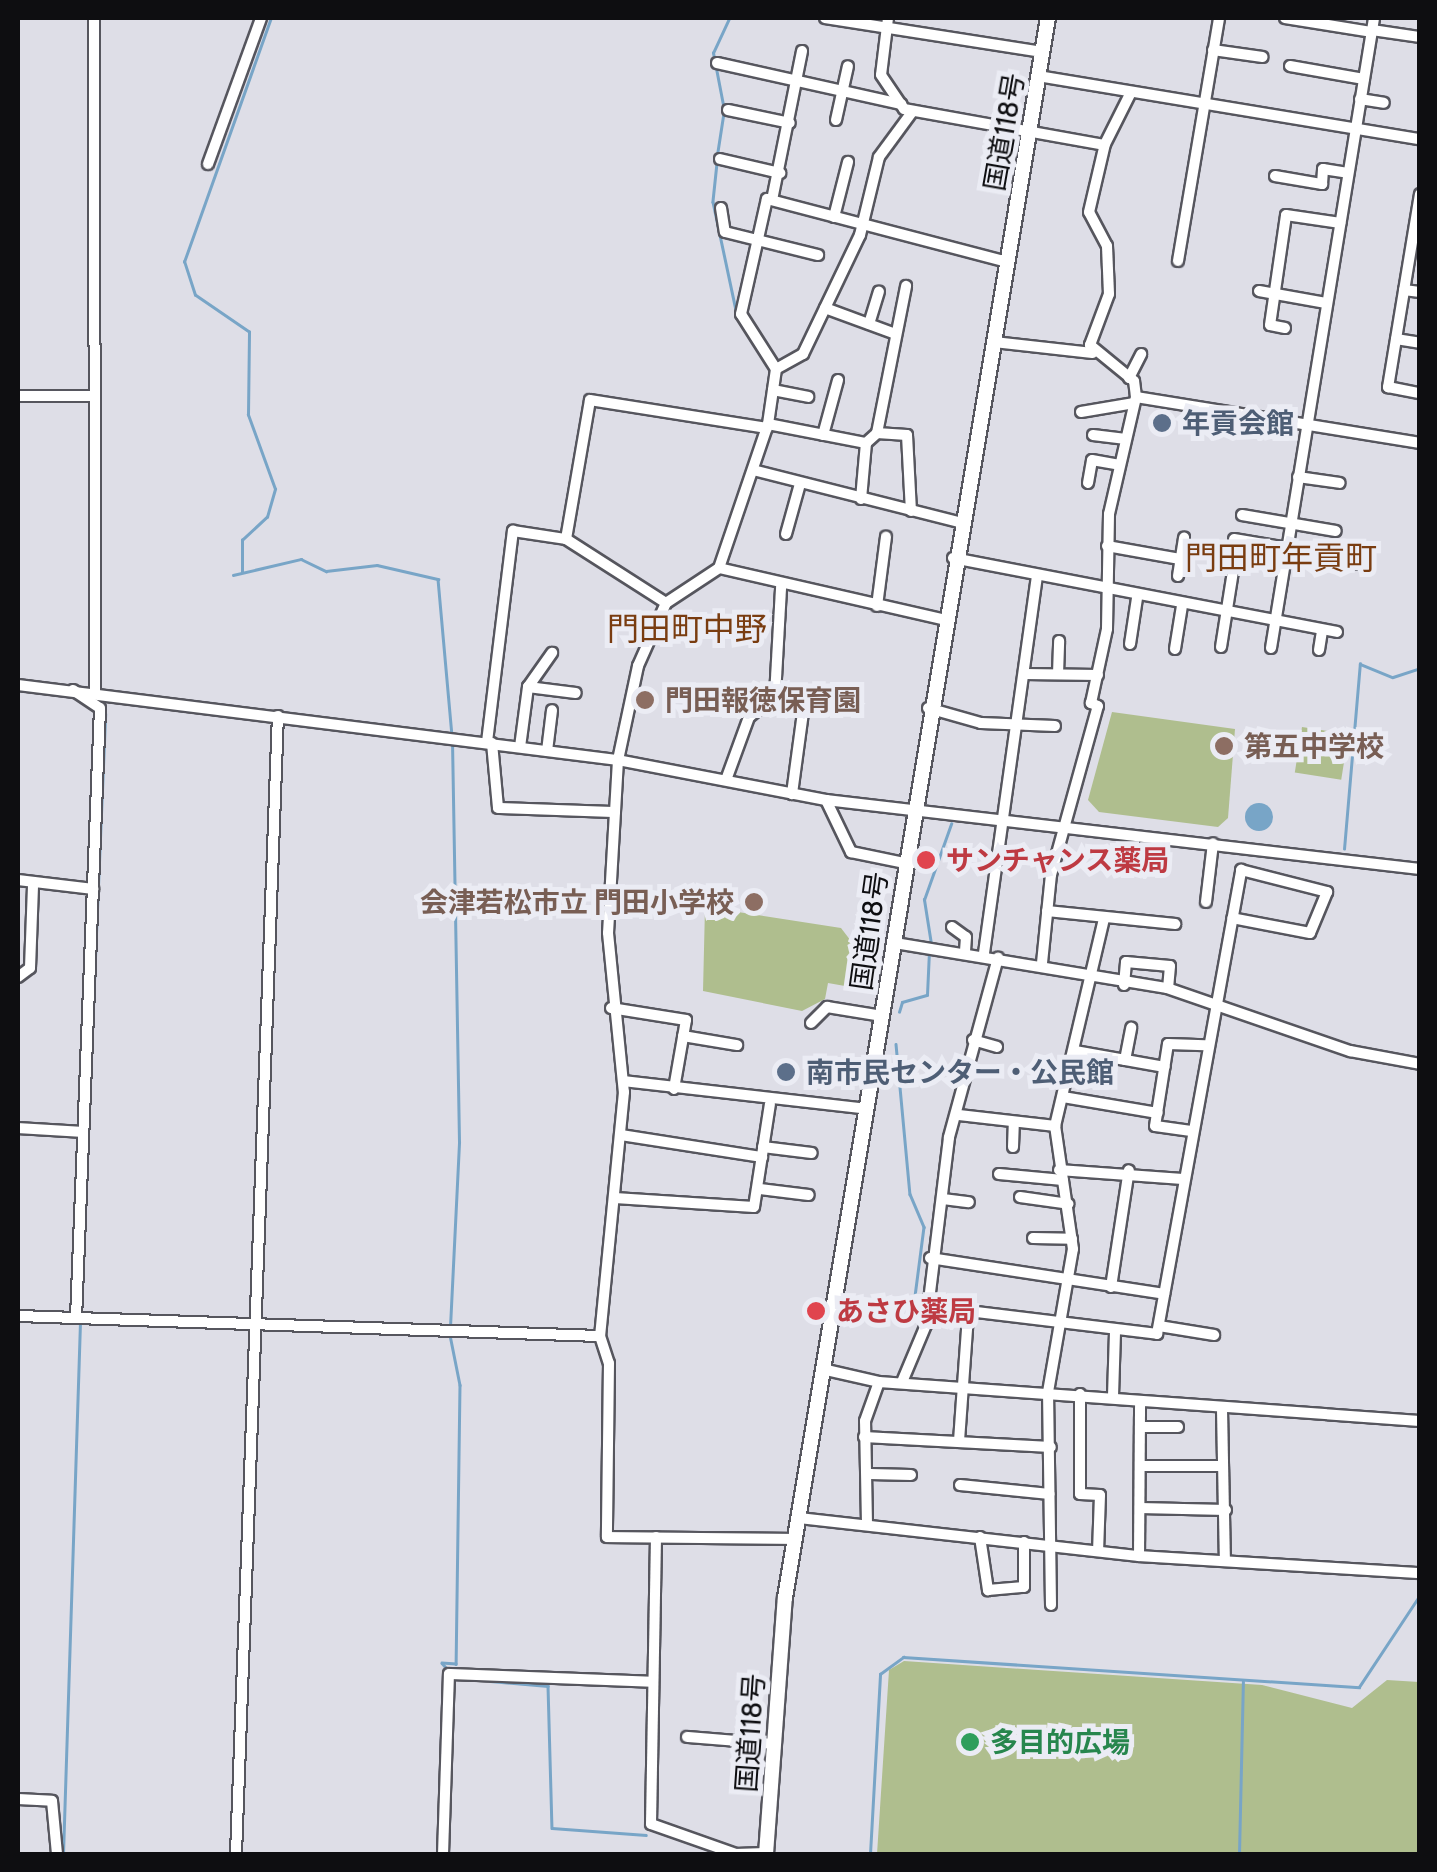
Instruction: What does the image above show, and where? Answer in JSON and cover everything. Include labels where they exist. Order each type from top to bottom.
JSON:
[{"type":"highway","name":"国道118号","points":[[766,1854],[795,1539],[895,943],[927,708],[1048,18]]},
{"type":"street","points":[[94,18],[95,692]]},
{"type":"street","points":[[208,164],[261,18]]},
{"type":"street","points":[[825,18],[887,23],[1042,52]]},
{"type":"street","points":[[1178,261],[1218,18]]},
{"type":"street","points":[[1286,18],[1372,26],[1420,37]]},
{"type":"street","points":[[887,23],[881,75],[900,104]]},
{"type":"street","points":[[1271,648],[1372,26]]},
{"type":"street","points":[[1213,50],[1264,58]]},
{"type":"street","points":[[795,1539],[606,1536],[609,1363],[600,1336],[623,1081],[611,1008],[618,760],[638,666],[666,603],[719,568],[767,426],[776,369],[740,314],[757,240],[780,173],[802,51]]},
{"type":"street","points":[[717,63],[900,104],[912,112],[1104,145]]},
{"type":"street","points":[[836,120],[848,66]]},
{"type":"street","points":[[1290,66],[1364,79]]},
{"type":"street","points":[[1038,76],[1420,139]]},
{"type":"street","points":[[1092,352],[1110,294],[1106,246],[1089,212],[1104,145],[1131,92]]},
{"type":"street","points":[[1360,98],[1384,103]]},
{"type":"street","points":[[728,110],[790,123]]},
{"type":"street","points":[[776,369],[803,354],[863,224],[879,157],[912,112]]},
{"type":"street","points":[[720,158],[780,173]]},
{"type":"street","points":[[834,217],[848,162]]},
{"type":"street","points":[[1275,176],[1322,184],[1324,169],[1348,173]]},
{"type":"street","points":[[1420,194],[1388,387],[1420,393]]},
{"type":"street","points":[[772,200],[1007,262]]},
{"type":"street","points":[[721,208],[725,232],[818,255]]},
{"type":"street","points":[[1284,328],[1270,325],[1286,215],[1340,224]]},
{"type":"street","points":[[861,499],[866,443],[877,433],[893,333],[906,286]]},
{"type":"street","points":[[1404,290],[1420,292]]},
{"type":"street","points":[[1259,291],[1326,304]]},
{"type":"street","points":[[869,324],[879,292]]},
{"type":"street","points":[[825,308],[893,333]]},
{"type":"street","points":[[1396,339],[1420,343]]},
{"type":"street","points":[[994,342],[1092,352],[1130,378]]},
{"type":"street","points":[[1042,963],[1047,912],[1098,674],[1107,546],[1135,400],[1130,378],[1142,354]]},
{"type":"street","points":[[824,435],[838,380]]},
{"type":"street","points":[[773,390],[808,398]]},
{"type":"street","points":[[18,396],[94,396]]},
{"type":"street","points":[[566,539],[590,400],[866,443]]},
{"type":"street","points":[[1081,412],[1135,400],[1420,443]]},
{"type":"street","points":[[877,433],[908,434],[911,511]]},
{"type":"street","points":[[1093,435],[1126,439]]},
{"type":"street","points":[[1088,483],[1092,460],[1120,465]]},
{"type":"street","points":[[753,470],[958,522]]},
{"type":"street","points":[[1298,477],[1340,483]]},
{"type":"street","points":[[786,534],[800,484]]},
{"type":"street","points":[[1242,515],[1336,531]]},
{"type":"street","points":[[615,812],[498,808],[490,742],[513,530],[566,539],[666,603]]},
{"type":"street","points":[[877,606],[886,536]]},
{"type":"street","points":[[1178,576],[1184,537]]},
{"type":"street","points":[[1234,539],[1359,564]]},
{"type":"street","points":[[1107,546],[1180,558]]},
{"type":"street","points":[[952,558],[1137,598],[1338,632]]},
{"type":"street","points":[[719,568],[782,587],[942,618]]},
{"type":"street","points":[[1222,648],[1233,571]]},
{"type":"street","points":[[984,953],[1008,816],[1037,576]]},
{"type":"street","points":[[726,780],[749,717],[776,696],[782,587]]},
{"type":"street","points":[[1130,644],[1137,598]]},
{"type":"street","points":[[1175,649],[1182,606]]},
{"type":"street","points":[[1319,650],[1322,630]]},
{"type":"street","points":[[1058,674],[1059,641]]},
{"type":"street","points":[[520,747],[528,687],[552,653]]},
{"type":"street","points":[[1025,674],[1098,674]]},
{"type":"street","points":[[18,684],[618,760],[826,800],[1067,822],[1420,869]]},
{"type":"street","points":[[528,687],[576,693]]},
{"type":"street","points":[[73,690],[100,708],[76,1318]]},
{"type":"street","points":[[776,696],[804,705],[792,794]]},
{"type":"street","points":[[927,708],[1018,726],[1054,726]]},
{"type":"street","points":[[547,750],[552,710]]},
{"type":"street","points":[[236,1854],[278,716]]},
{"type":"street","points":[[826,800],[850,852],[904,863]]},
{"type":"street","points":[[1206,902],[1213,843]]},
{"type":"street","points":[[927,1306],[1062,1329],[1157,1334],[1212,1004],[1240,870],[1327,892],[1310,933],[1232,918]]},
{"type":"street","points":[[18,880],[34,886],[93,889]]},
{"type":"street","points":[[18,976],[30,968],[34,886]]},
{"type":"street","points":[[1047,912],[1175,924]]},
{"type":"street","points":[[1052,1605],[1046,1544],[1050,1494],[1048,1392],[1072,1280],[1069,1204],[1054,1126],[1094,982],[1104,918]]},
{"type":"street","points":[[952,927],[966,937],[965,951]]},
{"type":"street","points":[[895,943],[1042,963],[1094,982],[1168,988],[1420,1064]]},
{"type":"street","points":[[902,1382],[927,1306],[930,1258],[973,1040],[998,958]]},
{"type":"street","points":[[1124,985],[1126,962],[1170,966],[1168,988]]},
{"type":"street","points":[[810,1023],[827,1007],[882,1016]]},
{"type":"street","points":[[611,1008],[679,1012],[683,1036],[674,1089]]},
{"type":"street","points":[[1125,1060],[1132,1028]]},
{"type":"street","points":[[683,1036],[737,1045]]},
{"type":"street","points":[[973,1040],[997,1047]]},
{"type":"street","points":[[1191,1131],[1156,1126],[1165,1067],[1170,1042],[1205,1045]]},
{"type":"street","points":[[1075,1052],[1165,1067]]},
{"type":"street","points":[[623,1081],[770,1104],[867,1109]]},
{"type":"street","points":[[1063,1097],[1158,1113]]},
{"type":"street","points":[[615,1198],[754,1208],[760,1189],[770,1104]]},
{"type":"street","points":[[959,1115],[1054,1126]]},
{"type":"street","points":[[1013,1147],[1014,1123]]},
{"type":"street","points":[[18,1128],[84,1132]]},
{"type":"street","points":[[621,1135],[762,1152],[812,1153]]},
{"type":"street","points":[[1000,1174],[1130,1170],[1183,1179]]},
{"type":"street","points":[[1111,1287],[1130,1170]]},
{"type":"street","points":[[760,1189],[810,1194]]},
{"type":"street","points":[[1020,1197],[1069,1204]]},
{"type":"street","points":[[943,1200],[969,1202]]},
{"type":"street","points":[[1033,1238],[1072,1239]]},
{"type":"street","points":[[930,1258],[1164,1294]]},
{"type":"street","points":[[960,1441],[968,1315]]},
{"type":"street","points":[[18,1316],[600,1336]]},
{"type":"street","points":[[1158,1326],[1214,1334]]},
{"type":"street","points":[[1113,1396],[1115,1332]]},
{"type":"street","points":[[822,1369],[880,1382],[1420,1421]]},
{"type":"street","points":[[867,1524],[870,1474],[864,1437],[880,1382]]},
{"type":"street","points":[[1080,1394],[1080,1494],[1100,1495],[1098,1551]]},
{"type":"street","points":[[1139,1556],[1140,1402]]},
{"type":"street","points":[[1222,1409],[1225,1560]]},
{"type":"street","points":[[1140,1427],[1178,1427]]},
{"type":"street","points":[[864,1437],[1050,1447]]},
{"type":"street","points":[[1140,1466],[1222,1466]]},
{"type":"street","points":[[870,1474],[911,1476]]},
{"type":"street","points":[[960,1485],[1050,1494]]},
{"type":"street","points":[[1140,1508],[1226,1510]]},
{"type":"street","points":[[799,1518],[1139,1556],[1418,1571]]},
{"type":"street","points":[[656,1537],[651,1824],[735,1854],[766,1854]]},
{"type":"street","points":[[980,1537],[988,1590],[1024,1588],[1024,1542]]},
{"type":"street","points":[[443,1854],[449,1674],[653,1682]]},
{"type":"street","points":[[687,1737],[774,1744]]},
{"type":"street","points":[[18,1799],[52,1801],[57,1854]]},
{"type":"green space","points":[[1112,712],[1235,729],[1228,818],[1218,827],[1099,812],[1088,800]]},
{"type":"green space","points":[[1302,727],[1348,734],[1341,780],[1295,772]]},
{"type":"green space","points":[[705,907],[841,928],[867,962],[862,989],[828,983],[825,999],[802,1011],[703,991]]},
{"type":"green space","points":[[904,1661],[1262,1685],[1352,1708],[1387,1680],[1419,1682],[1419,1854],[877,1854],[889,1670]]},
{"type":"water","points":[[1259,803],[1269,807],[1273,817],[1269,827],[1259,831],[1249,827],[1245,817],[1249,807]]},
{"type":"waterway","points":[[242,572],[242,540],[267,517],[275,489],[248,415],[249,332],[195,295],[184,262],[271,18]]},
{"type":"waterway","points":[[717,155],[724,110],[713,53],[729,18]]},
{"type":"waterway","points":[[717,163],[713,202],[736,310]]},
{"type":"waterway","points":[[233,575],[301,559],[326,571],[377,565],[438,579],[452,737]]},
{"type":"waterway","points":[[1344,849],[1360,664],[1393,677],[1420,668]]},
{"type":"waterway","points":[[92,1029],[105,714]]},
{"type":"waterway","points":[[450,1327],[459,1142],[452,745]]},
{"type":"waterway","points":[[931,944],[924,900],[951,824]]},
{"type":"waterway","points":[[899,1012],[902,1002],[927,995],[929,951]]},
{"type":"waterway","points":[[896,1044],[910,1194],[924,1227],[914,1304]]},
{"type":"waterway","points":[[63,1854],[80,1322]]},
{"type":"waterway","points":[[450,1335],[460,1385],[456,1664],[442,1663],[450,1672]]},
{"type":"waterway","points":[[870,1854],[880,1674],[903,1657],[1359,1687],[1420,1595]]},
{"type":"waterway","points":[[490,1681],[548,1686],[552,1828],[646,1835]]},
{"type":"waterway","points":[[1239,1854],[1243,1682]]},
{"type":"place","name":"年貢会館","points":[[1162,423]]},
{"type":"place","name":"門田報徳保育園","points":[[645,700]]},
{"type":"place","name":"第五中学校","points":[[1224,746]]},
{"type":"place","name":"サンチャンス薬局","points":[[926,860]]},
{"type":"place","name":"会津若松市立 門田小学校","points":[[754,902]]},
{"type":"place","name":"南市民センター・公民館","points":[[786,1072]]},
{"type":"place","name":"あさひ薬局","points":[[816,1311]]},
{"type":"place","name":"多目的広場","points":[[970,1742]]},
{"type":"district","name":"門田町年貢町","points":[[1281,558]]},
{"type":"district","name":"門田町中野","points":[[687,629]]}]
